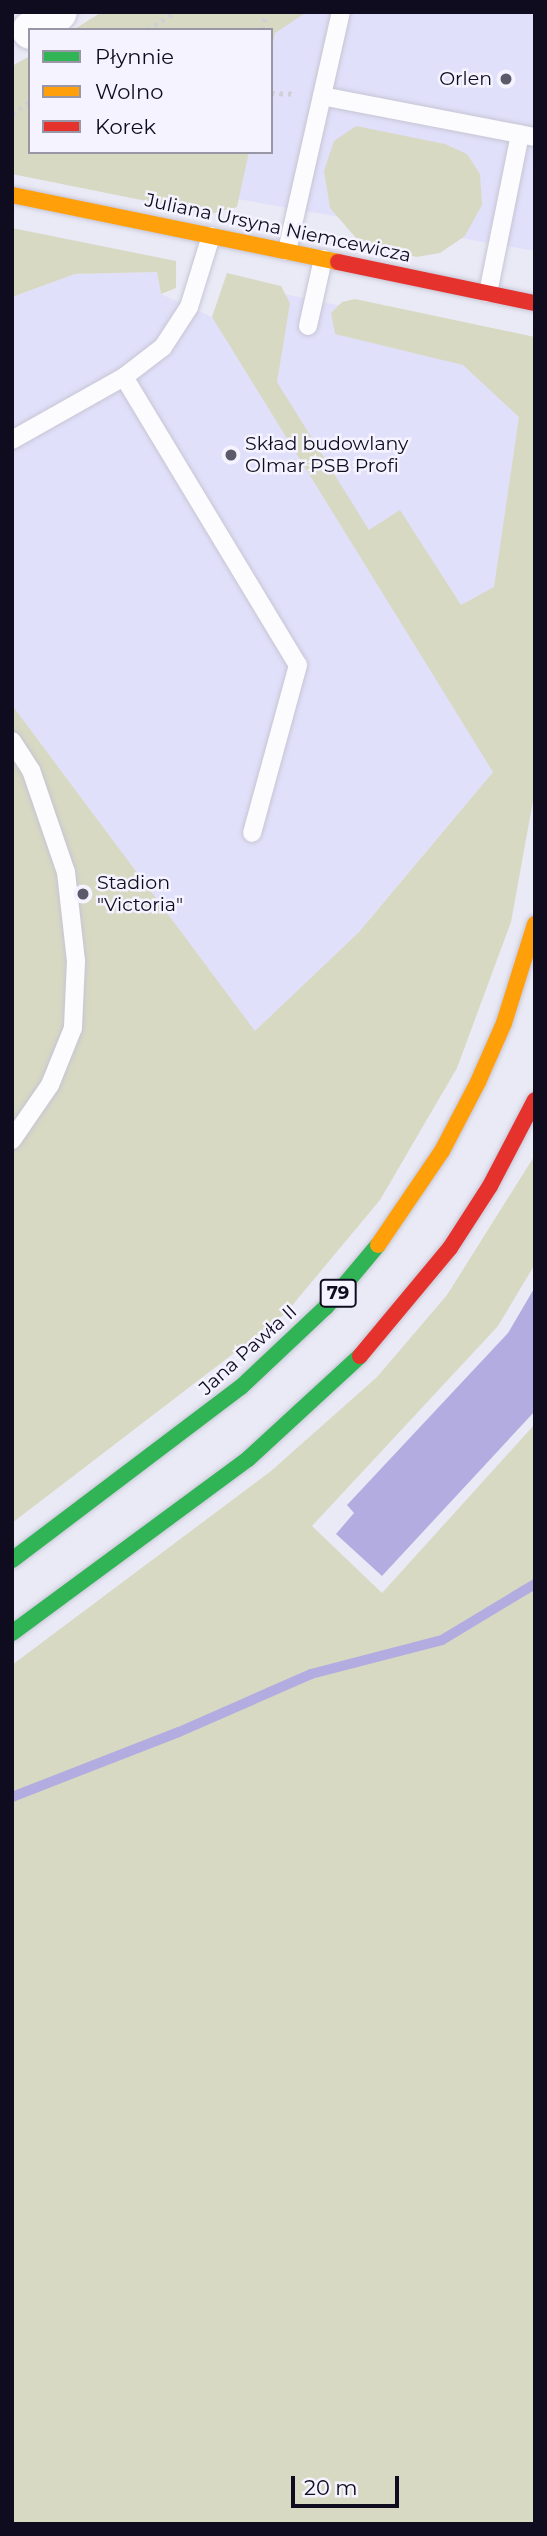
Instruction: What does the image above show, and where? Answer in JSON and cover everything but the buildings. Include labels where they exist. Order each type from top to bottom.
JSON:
[{"type":"main road","name":"Juliana Ursyna Niemcewicza","points":[[12,195],[535,303]]},
{"type":"main road","name":"Jana Pawła II","points":[[12,1560],[241,1387],[326,1307],[375,1250],[419,1188],[478,1082],[504,1023],[535,923]]},
{"type":"main road","points":[[12,1633],[248,1459],[367,1349],[450,1248],[490,1186],[535,1100]]},
{"type":"street","points":[[33,28],[58,12]]},
{"type":"street","points":[[12,42],[28,31]]},
{"type":"lane","points":[[286,251],[341,12]]},
{"type":"lane","points":[[322,96],[527,136],[488,293]]},
{"type":"lane","points":[[12,440],[124,377],[163,347],[188,307],[211,236]]},
{"type":"lane","points":[[308,326],[323,259]]},
{"type":"lane","points":[[124,377],[298,665],[252,833]]},
{"type":"lane","points":[[12,741],[31,771],[66,872],[76,961],[73,1028],[50,1085],[12,1140]]},
{"type":"path","points":[[150,28],[176,12]]},
{"type":"path","points":[[12,114],[28,102]]},
{"type":"shaded area","points":[[304,12],[535,12],[535,251],[191,191],[89,154],[273,154],[273,32]]},
{"type":"shaded area","points":[[157,272],[161,294],[212,317],[232,283],[494,338],[535,376],[493,772],[359,932],[255,1032],[12,705],[12,297],[75,274]]},
{"type":"shaded area","points":[[535,1287],[535,1411],[382,1576],[336,1534],[354,1513],[347,1505],[508,1333]]},
{"type":"green space","points":[[102,12],[307,12],[275,33],[273,42],[273,28],[76,28]]},
{"type":"green space","points":[[28,57],[28,154],[249,154],[237,207],[211,214],[12,174],[12,66]]},
{"type":"green space","points":[[356,126],[445,144],[467,154],[480,174],[482,205],[465,236],[440,253],[416,257],[356,238],[330,208],[324,171],[334,141]]},
{"type":"green space","points":[[12,228],[176,261],[176,288],[161,294],[157,272],[75,274],[12,297]]},
{"type":"green space","points":[[227,273],[281,286],[290,303],[277,382],[369,530],[400,510],[461,605],[494,587],[519,417],[463,365],[335,334],[331,313],[342,302],[355,299],[535,337],[535,790],[511,922],[457,1068],[380,1200],[285,1314],[12,1523],[12,705],[255,1031],[359,932],[493,772],[212,317]]},
{"type":"green space","points":[[535,1155],[535,1264],[498,1326],[312,1526],[382,1593],[535,1424],[535,2524],[12,2524],[12,1665],[271,1471],[377,1377],[447,1295]]},
{"type":"waterway","points":[[12,1797],[179,1732],[311,1674],[442,1640],[535,1584]]},
{"type":"traffic: fast","points":[[12,1560],[241,1387],[326,1307],[378,1245]]},
{"type":"traffic: fast","points":[[12,1633],[248,1459],[360,1356]]},
{"type":"traffic: slow","points":[[12,195],[338,262]]},
{"type":"traffic: slow","points":[[378,1245],[442,1151],[478,1082],[504,1023],[535,924]]},
{"type":"traffic: jam","points":[[338,262],[535,303]]},
{"type":"traffic: jam","points":[[360,1356],[450,1248],[490,1186],[535,1100]]},
{"type":"place","name":"Orlen","points":[[506,79]]},
{"type":"place","name":"Skład budowlany Olmar PSB Profi","points":[[231,455]]},
{"type":"place","name":"Stadion \"Victoria\"","points":[[83,894]]}]
